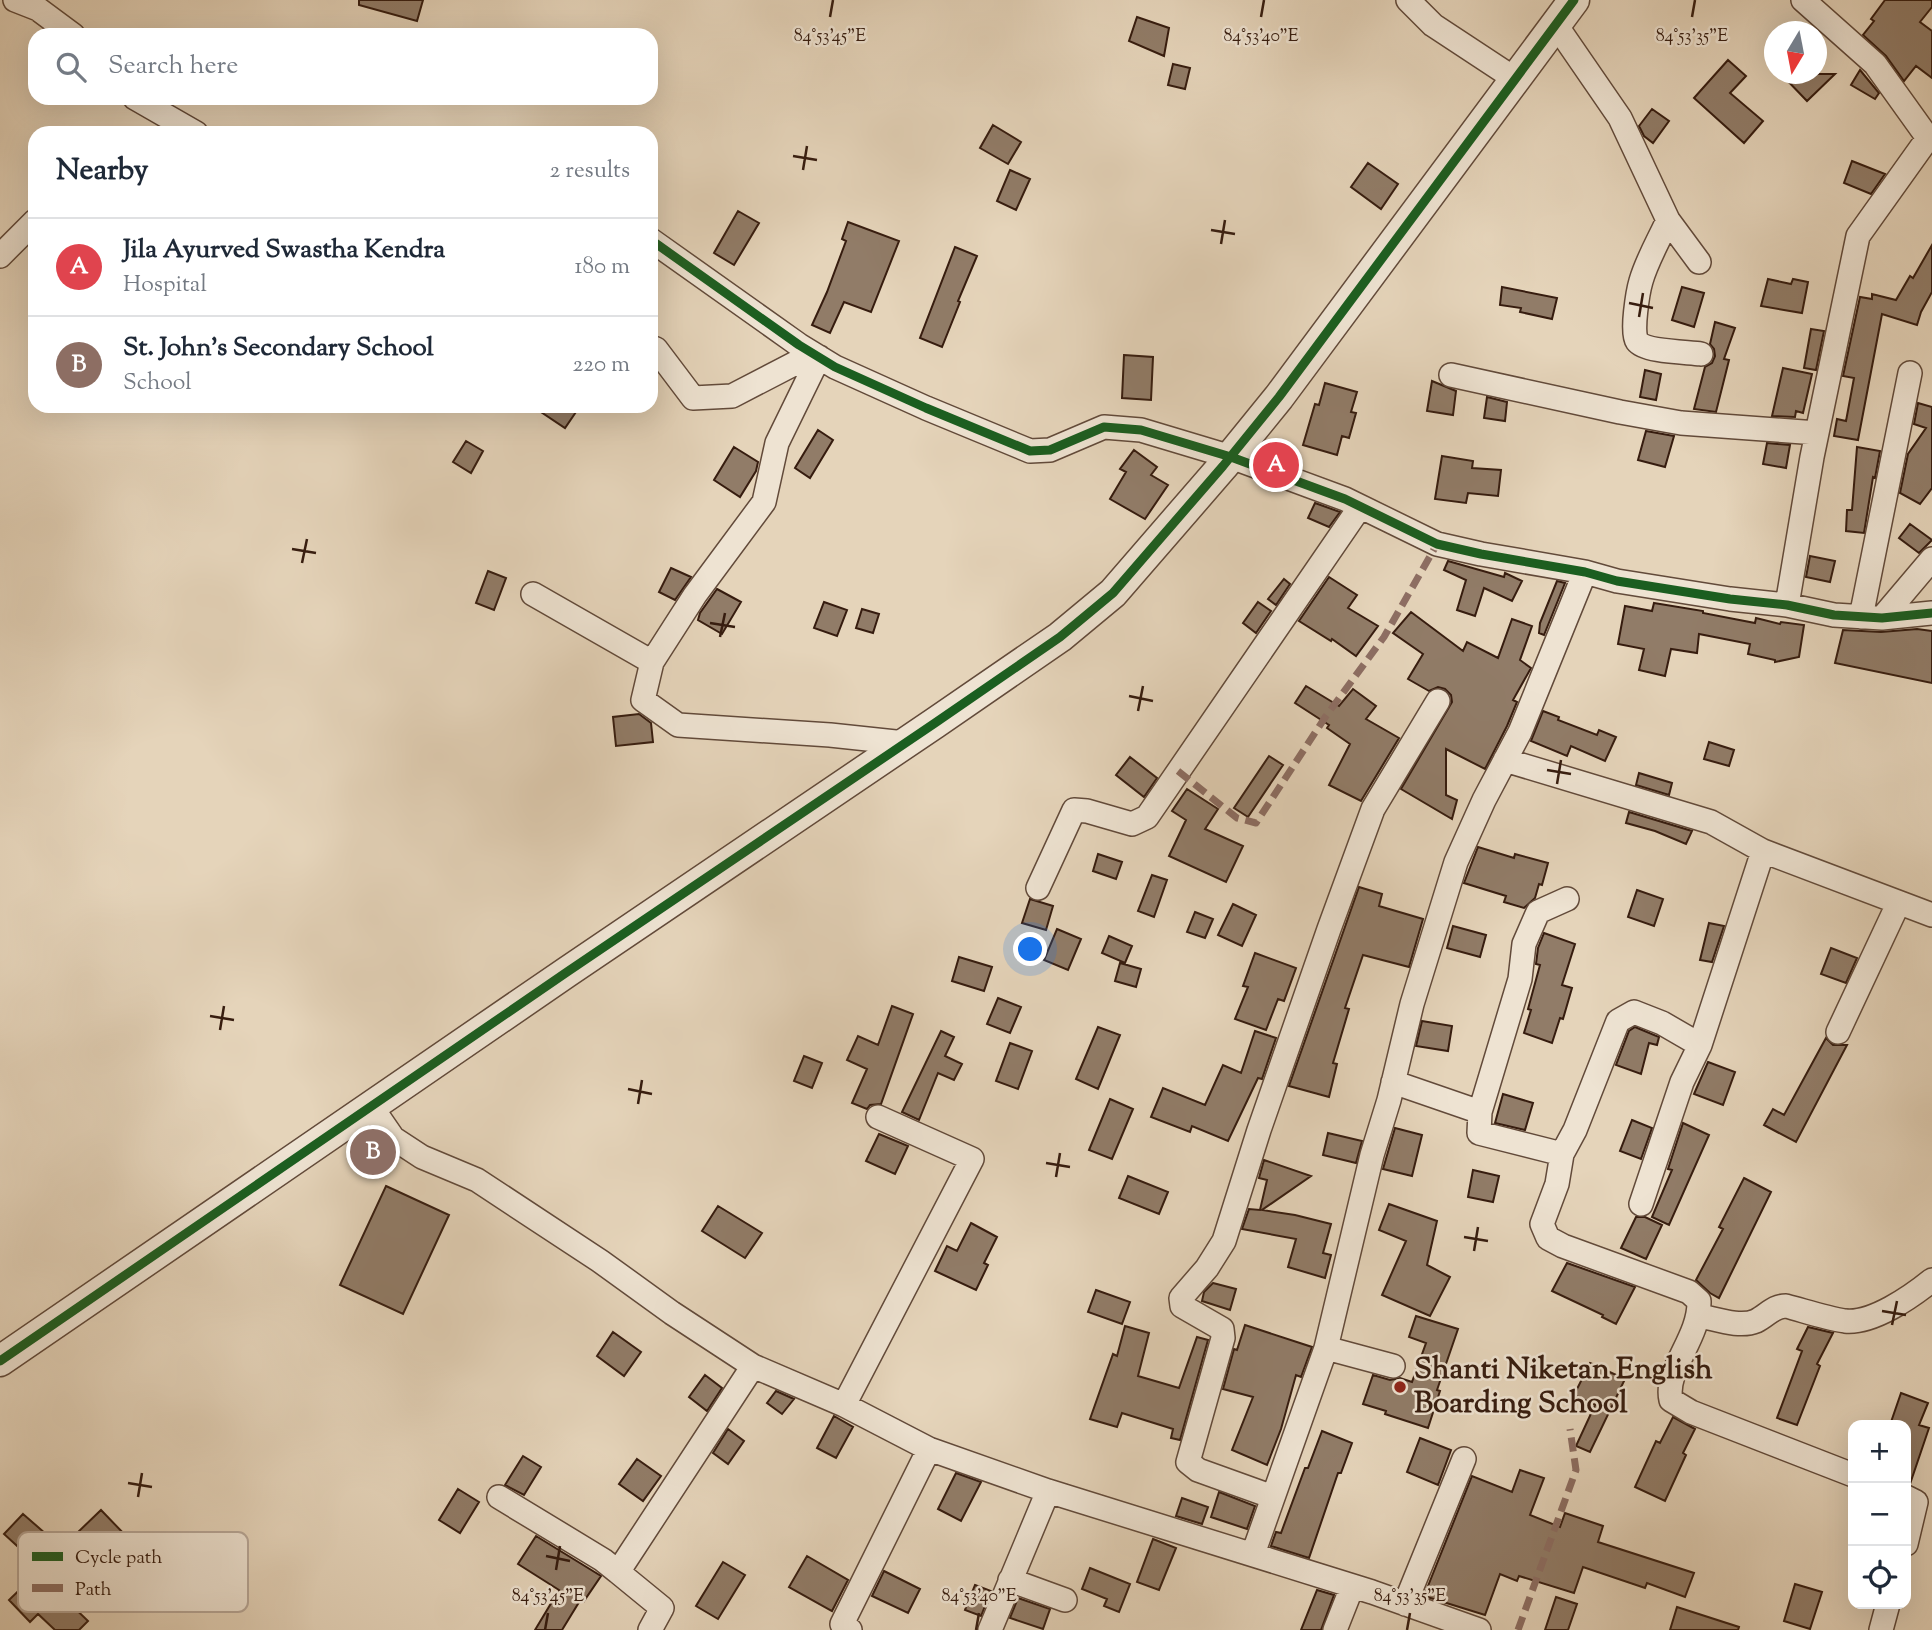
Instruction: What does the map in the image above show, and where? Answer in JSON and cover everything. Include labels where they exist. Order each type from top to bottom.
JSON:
[{"type":"street","points":[[15,0],[38,9],[64,28]]},
{"type":"street","points":[[1408,0],[1433,25],[1515,79]]},
{"type":"street","points":[[0,1361],[905,743],[1060,636],[1113,593],[1231,457],[1279,397],[1574,0]]},
{"type":"street","points":[[1787,605],[1817,433],[1858,236],[1930,137],[1875,64],[1803,0]]},
{"type":"street","points":[[1556,25],[1620,118],[1668,220],[1699,262]]},
{"type":"street","points":[[147,105],[184,126]]},
{"type":"street","points":[[1668,220],[1641,281],[1634,330],[1637,340],[1644,345],[1656,349],[1702,354]]},
{"type":"street","points":[[0,256],[28,228]]},
{"type":"street","points":[[658,245],[816,355],[926,408],[1030,451],[1049,450],[1104,428],[1140,430],[1231,457],[1360,506],[1437,544],[1585,572],[1617,581],[1787,605],[1834,615],[1871,617],[1932,613]]},
{"type":"street","points":[[658,352],[693,398],[732,396],[816,355]]},
{"type":"street","points":[[816,355],[777,443],[764,502],[695,595],[652,662],[643,700],[678,725],[905,743]]},
{"type":"street","points":[[1871,617],[1910,373]]},
{"type":"street","points":[[1451,375],[1681,423],[1817,433]]},
{"type":"street","points":[[1038,888],[1074,810],[1132,824],[1147,817],[1360,506]]},
{"type":"street","points":[[1871,617],[1932,559]]},
{"type":"street","points":[[1253,1554],[1326,1348],[1371,1155],[1393,1082],[1412,1004],[1456,862],[1520,732],[1585,572]]},
{"type":"street","points":[[533,594],[652,662]]},
{"type":"street","points":[[1273,1497],[1198,1470],[1188,1462],[1223,1338],[1222,1329],[1182,1306],[1181,1298],[1207,1268],[1224,1241],[1324,941],[1373,809],[1438,701]]},
{"type":"street","points":[[1505,760],[1711,822],[1763,851],[1932,915]]},
{"type":"street","points":[[1641,1204],[1682,1082],[1700,1045],[1763,851]]},
{"type":"street","points":[[1562,1154],[1479,1133],[1480,1112],[1520,979],[1524,944],[1538,912],[1567,899]]},
{"type":"street","points":[[1838,1032],[1898,904]]},
{"type":"street","points":[[1700,1045],[1662,1023],[1634,1012],[1618,1021],[1575,1130],[1562,1154],[1557,1184],[1542,1224],[1548,1238],[1563,1246],[1689,1292],[1699,1301],[1700,1316],[1668,1387],[1671,1400],[1691,1412],[1848,1473]]},
{"type":"street","points":[[1393,1082],[1480,1112]]},
{"type":"street","points":[[371,1106],[393,1138],[422,1157],[477,1180],[753,1366],[844,1405],[929,1449],[1048,1491],[1253,1554],[1479,1630]]},
{"type":"street","points":[[844,1405],[972,1159],[878,1117]]},
{"type":"street","points":[[1700,1316],[1748,1323],[1758,1320],[1778,1306],[1786,1306],[1846,1321],[1863,1320],[1912,1296],[1932,1280]]},
{"type":"street","points":[[1326,1348],[1393,1366]]},
{"type":"street","points":[[618,1572],[753,1366]]},
{"type":"street","points":[[850,1630],[842,1624],[929,1449]]},
{"type":"street","points":[[1405,1604],[1464,1459]]},
{"type":"street","points":[[990,1630],[1048,1491]]},
{"type":"street","points":[[499,1497],[603,1560],[662,1608],[650,1630]]},
{"type":"street","points":[[1911,1500],[1916,1502],[1911,1523]]},
{"type":"street","points":[[1010,1580],[1065,1600]]},
{"type":"street","points":[[1335,1630],[1352,1587]]},
{"type":"street","points":[[1881,1630],[1887,1609]]},
{"type":"building","points":[[359,0],[423,0],[417,21],[359,5]]},
{"type":"building","points":[[1885,0],[1932,0],[1932,7],[1920,22],[1932,31],[1932,78],[1916,66],[1904,81],[1886,56],[1863,35]]},
{"type":"building","points":[[1137,17],[1169,28],[1164,56],[1129,41]]},
{"type":"building","points":[[1728,60],[1746,76],[1730,93],[1763,121],[1744,143],[1694,98]]},
{"type":"building","points":[[1173,64],[1190,68],[1185,89],[1168,85]]},
{"type":"building","points":[[1860,70],[1879,93],[1875,99],[1851,85]]},
{"type":"building","points":[[1827,74],[1835,74],[1827,82]]},
{"type":"building","points":[[1791,84],[1825,84],[1807,101]]},
{"type":"building","points":[[1652,109],[1669,121],[1653,143],[1644,136],[1639,126]]},
{"type":"building","points":[[993,125],[1021,142],[1008,164],[980,148]]},
{"type":"building","points":[[1852,161],[1885,174],[1871,194],[1844,183]]},
{"type":"building","points":[[1368,163],[1398,184],[1381,209],[1351,187]]},
{"type":"building","points":[[1010,170],[1030,179],[1016,210],[997,201]]},
{"type":"building","points":[[738,211],[759,223],[734,265],[714,253]]},
{"type":"building","points":[[848,222],[899,241],[871,312],[844,302],[830,333],[812,325],[846,241],[842,239]]},
{"type":"building","points":[[1932,245],[1932,292],[1917,325],[1882,314],[1858,440],[1834,436],[1837,419],[1846,421],[1854,378],[1843,376],[1860,297],[1872,299],[1872,294],[1896,300],[1910,276],[1913,278]]},
{"type":"building","points":[[955,247],[977,256],[942,347],[920,338]]},
{"type":"building","points":[[1768,279],[1791,284],[1793,279],[1808,282],[1802,313],[1761,306]]},
{"type":"building","points":[[1502,287],[1557,298],[1552,319],[1520,312],[1521,308],[1500,305]]},
{"type":"building","points":[[1682,287],[1704,293],[1694,327],[1672,320]]},
{"type":"building","points":[[1715,322],[1735,328],[1724,359],[1729,360],[1716,412],[1694,409],[1705,367],[1712,363],[1715,356],[1710,344]]},
{"type":"building","points":[[1811,329],[1824,331],[1816,370],[1804,368]]},
{"type":"building","points":[[1124,355],[1153,357],[1151,400],[1122,398]]},
{"type":"building","points":[[1783,368],[1812,374],[1803,413],[1796,411],[1795,417],[1772,416]]},
{"type":"building","points":[[1645,370],[1661,374],[1656,400],[1640,397]]},
{"type":"building","points":[[1432,381],[1456,391],[1453,415],[1427,411]]},
{"type":"building","points":[[1325,383],[1357,392],[1351,412],[1356,413],[1349,438],[1342,436],[1337,455],[1303,445],[1315,404],[1319,405]]},
{"type":"building","points":[[1487,397],[1507,402],[1505,421],[1484,418]]},
{"type":"building","points":[[1918,403],[1932,407],[1932,488],[1920,504],[1900,493],[1908,454],[1926,428],[1914,424]]},
{"type":"building","points":[[542,413],[575,413],[565,428]]},
{"type":"building","points":[[818,430],[833,440],[810,478],[795,468]]},
{"type":"building","points":[[1646,431],[1674,436],[1665,467],[1638,460]]},
{"type":"building","points":[[466,441],[483,451],[471,473],[453,462]]},
{"type":"building","points":[[1767,443],[1790,445],[1786,468],[1763,464]]},
{"type":"building","points":[[734,447],[758,462],[756,471],[740,497],[714,480]]},
{"type":"building","points":[[1857,447],[1880,451],[1864,533],[1846,531],[1847,510],[1852,510]]},
{"type":"building","points":[[1134,450],[1157,467],[1151,475],[1168,485],[1145,519],[1110,499],[1126,472],[1120,469]]},
{"type":"building","points":[[1442,456],[1473,461],[1472,468],[1501,470],[1498,496],[1468,493],[1466,503],[1435,499]]},
{"type":"building","points":[[1315,503],[1340,512],[1329,527],[1308,518]]},
{"type":"building","points":[[1910,524],[1932,540],[1919,553],[1899,538]]},
{"type":"building","points":[[1810,556],[1835,561],[1830,582],[1806,577]]},
{"type":"building","points":[[1448,561],[1504,577],[1505,573],[1522,581],[1512,601],[1484,588],[1475,616],[1457,610],[1466,580],[1444,570]]},
{"type":"building","points":[[671,568],[691,577],[675,600],[659,592]]},
{"type":"building","points":[[488,571],[506,578],[494,610],[476,603]]},
{"type":"building","points":[[1329,577],[1357,595],[1348,608],[1378,626],[1356,656],[1299,621]]},
{"type":"building","points":[[1284,579],[1290,584],[1276,605],[1268,599]]},
{"type":"building","points":[[1557,581],[1565,583],[1544,635],[1539,633],[1540,623]]},
{"type":"building","points":[[717,589],[741,602],[722,634],[698,620]]},
{"type":"building","points":[[824,602],[847,610],[837,636],[814,628]]},
{"type":"building","points":[[1258,602],[1271,611],[1256,633],[1243,623]]},
{"type":"building","points":[[1654,603],[1755,623],[1756,618],[1780,624],[1804,625],[1799,657],[1775,662],[1748,654],[1750,644],[1699,634],[1697,653],[1671,649],[1665,676],[1639,670],[1644,649],[1618,644],[1625,606],[1652,611]]},
{"type":"building","points":[[862,609],[879,614],[873,633],[856,628]]},
{"type":"building","points":[[1411,612],[1463,651],[1467,642],[1498,658],[1512,619],[1532,626],[1520,660],[1531,668],[1513,700],[1517,702],[1485,769],[1446,749],[1446,795],[1457,800],[1452,819],[1401,789],[1452,702],[1451,695],[1445,689],[1438,687],[1429,691],[1408,679],[1423,654],[1393,633]]},
{"type":"building","points":[[1917,629],[1932,631],[1932,683],[1835,663],[1843,630],[1881,632]]},
{"type":"building","points":[[1306,686],[1339,706],[1353,689],[1376,706],[1366,719],[1399,738],[1361,801],[1329,785],[1350,744],[1327,728],[1329,725],[1295,703]]},
{"type":"building","points":[[1543,711],[1559,717],[1558,720],[1597,735],[1599,730],[1616,737],[1605,761],[1571,746],[1567,756],[1531,741]]},
{"type":"building","points":[[639,714],[651,723],[653,742],[616,746],[613,717]]},
{"type":"building","points":[[1709,742],[1734,750],[1729,766],[1704,759]]},
{"type":"building","points":[[1269,756],[1283,765],[1248,817],[1234,808]]},
{"type":"building","points":[[1130,757],[1157,778],[1144,797],[1116,775]]},
{"type":"building","points":[[1639,773],[1672,783],[1669,795],[1636,785]]},
{"type":"building","points":[[1187,789],[1218,809],[1205,829],[1243,846],[1226,882],[1169,856],[1186,820],[1172,811]]},
{"type":"building","points":[[1629,812],[1692,831],[1686,844],[1626,823]]},
{"type":"building","points":[[1478,847],[1514,858],[1515,854],[1548,863],[1535,898],[1524,908],[1504,902],[1506,896],[1464,883]]},
{"type":"building","points":[[1098,854],[1122,862],[1116,879],[1093,871]]},
{"type":"building","points":[[1152,875],[1167,880],[1154,917],[1138,911]]},
{"type":"building","points":[[1359,887],[1382,894],[1379,906],[1423,919],[1409,967],[1363,955],[1345,1008],[1349,1009],[1333,1063],[1337,1064],[1329,1097],[1289,1086]]},
{"type":"building","points":[[1637,890],[1663,899],[1654,926],[1628,917]]},
{"type":"building","points":[[1030,899],[1053,906],[1046,930],[1022,923]]},
{"type":"building","points":[[1233,904],[1256,915],[1242,946],[1218,935]]},
{"type":"building","points":[[1195,912],[1213,919],[1205,938],[1187,932]]},
{"type":"building","points":[[1709,923],[1724,926],[1712,962],[1700,960]]},
{"type":"building","points":[[1453,926],[1486,935],[1480,957],[1447,948]]},
{"type":"building","points":[[1057,929],[1081,939],[1068,970],[1044,960]]},
{"type":"building","points":[[1544,933],[1575,944],[1562,985],[1572,988],[1563,1019],[1560,1018],[1552,1043],[1524,1033],[1540,965],[1536,964],[1538,948]]},
{"type":"building","points":[[1109,936],[1132,946],[1125,963],[1102,953]]},
{"type":"building","points":[[1831,948],[1857,958],[1846,983],[1821,974]]},
{"type":"building","points":[[1255,953],[1296,968],[1284,1001],[1278,999],[1266,1030],[1235,1019],[1248,987],[1243,986]]},
{"type":"building","points":[[959,957],[992,967],[984,991],[952,981]]},
{"type":"building","points":[[1120,963],[1141,969],[1136,987],[1115,981]]},
{"type":"building","points":[[998,998],[1021,1007],[1010,1033],[987,1024]]},
{"type":"building","points":[[892,1006],[913,1014],[881,1104],[870,1105],[867,1109],[852,1103],[867,1069],[847,1060],[858,1036],[878,1045]]},
{"type":"building","points":[[1422,1021],[1452,1026],[1448,1051],[1416,1046]]},
{"type":"building","points":[[1098,1027],[1120,1035],[1098,1089],[1076,1079]]},
{"type":"building","points":[[1635,1027],[1659,1037],[1657,1045],[1649,1043],[1641,1074],[1616,1065],[1629,1031]]},
{"type":"building","points":[[941,1031],[954,1037],[945,1056],[962,1064],[954,1080],[938,1073],[919,1120],[902,1112]]},
{"type":"building","points":[[1255,1031],[1276,1038],[1262,1079],[1258,1078],[1228,1141],[1192,1126],[1190,1132],[1151,1117],[1163,1088],[1205,1105],[1223,1065],[1241,1073]]},
{"type":"building","points":[[1826,1038],[1833,1045],[1847,1045],[1796,1142],[1764,1125],[1773,1109],[1784,1115]]},
{"type":"building","points":[[1010,1043],[1032,1051],[1018,1089],[996,1081]]},
{"type":"building","points":[[804,1056],[822,1063],[812,1088],[794,1081]]},
{"type":"building","points":[[1708,1062],[1735,1072],[1723,1105],[1694,1094]]},
{"type":"building","points":[[1503,1094],[1533,1103],[1525,1130],[1495,1123]]},
{"type":"building","points":[[1110,1099],[1133,1109],[1112,1159],[1089,1150]]},
{"type":"building","points":[[1632,1120],[1652,1128],[1641,1159],[1620,1151]]},
{"type":"building","points":[[1683,1123],[1709,1135],[1669,1225],[1652,1217],[1672,1170],[1668,1169]]},
{"type":"building","points":[[1395,1128],[1422,1135],[1412,1176],[1383,1169]]},
{"type":"building","points":[[1328,1133],[1362,1141],[1356,1163],[1323,1155]]},
{"type":"building","points":[[879,1134],[908,1146],[895,1174],[866,1161]]},
{"type":"building","points":[[1264,1160],[1311,1176],[1262,1210],[1331,1224],[1323,1253],[1331,1255],[1325,1278],[1288,1267],[1296,1239],[1242,1229],[1249,1209],[1260,1210],[1267,1180],[1259,1178]]},
{"type":"building","points":[[1473,1170],[1499,1176],[1493,1202],[1468,1197]]},
{"type":"building","points":[[1128,1176],[1168,1192],[1159,1214],[1119,1198]]},
{"type":"building","points":[[1744,1178],[1771,1192],[1719,1298],[1696,1280],[1723,1229],[1719,1227]]},
{"type":"building","points":[[386,1186],[449,1215],[403,1314],[340,1285]]},
{"type":"building","points":[[1389,1204],[1437,1221],[1427,1265],[1450,1277],[1430,1316],[1382,1295],[1406,1241],[1379,1230]]},
{"type":"building","points":[[718,1206],[762,1233],[745,1258],[702,1231]]},
{"type":"building","points":[[1636,1217],[1645,1217],[1662,1225],[1646,1259],[1621,1248]]},
{"type":"building","points":[[971,1223],[997,1237],[984,1263],[988,1265],[976,1290],[935,1271],[947,1246],[957,1251]]},
{"type":"building","points":[[1567,1263],[1635,1287],[1616,1324],[1552,1291]]},
{"type":"building","points":[[1213,1283],[1236,1289],[1230,1310],[1202,1301],[1204,1292]]},
{"type":"building","points":[[1096,1290],[1130,1302],[1122,1324],[1088,1312]]},
{"type":"building","points":[[1416,1316],[1458,1329],[1437,1390],[1440,1391],[1428,1428],[1363,1404],[1373,1375],[1412,1382],[1426,1343],[1409,1337]]},
{"type":"building","points":[[1245,1325],[1312,1347],[1301,1377],[1296,1375],[1281,1429],[1267,1465],[1232,1450],[1253,1397],[1223,1389],[1234,1349],[1237,1350]]},
{"type":"building","points":[[1125,1326],[1149,1333],[1138,1376],[1179,1388],[1197,1337],[1208,1340],[1180,1440],[1171,1438],[1173,1429],[1122,1413],[1117,1427],[1090,1419],[1113,1354],[1117,1356]]},
{"type":"building","points":[[1808,1327],[1833,1333],[1817,1364],[1820,1366],[1797,1425],[1777,1418],[1802,1351],[1797,1349]]},
{"type":"building","points":[[613,1332],[641,1352],[624,1376],[597,1356]]},
{"type":"building","points":[[1590,1363],[1625,1379],[1590,1452],[1576,1446],[1595,1405],[1574,1395]]},
{"type":"building","points":[[705,1375],[722,1388],[707,1411],[689,1397]]},
{"type":"building","points":[[776,1391],[794,1399],[782,1414],[767,1403]]},
{"type":"building","points":[[1901,1393],[1928,1403],[1919,1425],[1929,1428],[1911,1481],[1911,1420],[1892,1420]]},
{"type":"building","points":[[834,1416],[853,1427],[836,1458],[817,1448]]},
{"type":"building","points":[[1673,1417],[1695,1429],[1665,1501],[1635,1487],[1656,1441],[1660,1443]]},
{"type":"building","points":[[728,1429],[744,1441],[728,1464],[713,1453]]},
{"type":"building","points":[[1322,1431],[1352,1443],[1341,1473],[1338,1473],[1309,1558],[1271,1546],[1276,1532],[1281,1533]]},
{"type":"building","points":[[1420,1438],[1451,1450],[1438,1485],[1407,1472]]},
{"type":"building","points":[[523,1456],[541,1467],[524,1495],[505,1485]]},
{"type":"building","points":[[637,1459],[661,1476],[643,1501],[619,1484]]},
{"type":"building","points":[[1520,1470],[1544,1478],[1530,1515],[1560,1527],[1565,1513],[1603,1526],[1598,1542],[1694,1573],[1685,1597],[1647,1583],[1645,1588],[1583,1567],[1574,1593],[1519,1576],[1517,1581],[1500,1574],[1485,1615],[1424,1596],[1472,1476],[1512,1492]]},
{"type":"building","points":[[956,1473],[981,1482],[961,1521],[938,1509]]},
{"type":"building","points":[[458,1489],[479,1502],[460,1533],[439,1520]]},
{"type":"building","points":[[1219,1492],[1255,1506],[1247,1529],[1211,1517]]},
{"type":"building","points":[[1182,1498],[1208,1507],[1202,1524],[1176,1516]]},
{"type":"building","points":[[101,1510],[122,1532],[78,1532]]},
{"type":"building","points":[[23,1514],[44,1532],[18,1532],[18,1547],[4,1534]]},
{"type":"building","points":[[536,1536],[601,1576],[584,1601],[581,1599],[562,1630],[535,1630],[559,1590],[518,1564]]},
{"type":"building","points":[[1153,1539],[1176,1548],[1159,1590],[1137,1582]]},
{"type":"building","points":[[807,1556],[848,1580],[832,1611],[789,1587]]},
{"type":"building","points":[[723,1562],[745,1575],[718,1619],[696,1606]]},
{"type":"building","points":[[1090,1568],[1130,1584],[1119,1612],[1104,1606],[1107,1599],[1082,1589]]},
{"type":"building","points":[[884,1571],[920,1589],[908,1613],[872,1596]]},
{"type":"building","points":[[1795,1584],[1822,1592],[1810,1629],[1784,1621]]},
{"type":"building","points":[[975,1585],[991,1591],[981,1616],[965,1610]]},
{"type":"building","points":[[1317,1590],[1334,1595],[1321,1630],[1301,1630]]},
{"type":"building","points":[[18,1591],[18,1609],[9,1600]]},
{"type":"building","points":[[1556,1597],[1577,1604],[1568,1630],[1545,1630]]},
{"type":"building","points":[[1018,1598],[1050,1609],[1043,1629],[1010,1618]]},
{"type":"building","points":[[1677,1607],[1739,1627],[1738,1630],[1670,1630]]},
{"type":"building","points":[[20,1612],[79,1612],[88,1621],[79,1630],[55,1630],[38,1614],[30,1622]]},
{"type":"marked path","points":[[1178,771],[1237,818],[1256,823],[1326,716],[1384,637],[1437,544]]},
{"type":"marked path","points":[[1518,1630],[1576,1470],[1570,1429]]},
{"type":"cycle path","points":[[0,1361],[1060,637],[1113,593],[1279,397],[1574,0]]},
{"type":"cycle path","points":[[658,245],[799,345],[835,367],[1030,451],[1050,450],[1104,427],[1141,430],[1231,457],[1345,499],[1437,544],[1585,572],[1617,581],[1787,605],[1834,615],[1882,618],[1932,613]]},
{"type":"place","name":"Jila Ayurved Swastha Kendra","points":[[1276,465]]},
{"type":"place","name":"St. John's Secondary School","points":[[373,1152]]},
{"type":"place","name":"Shanti Niketan English Boarding School","points":[[1400,1387]]}]
